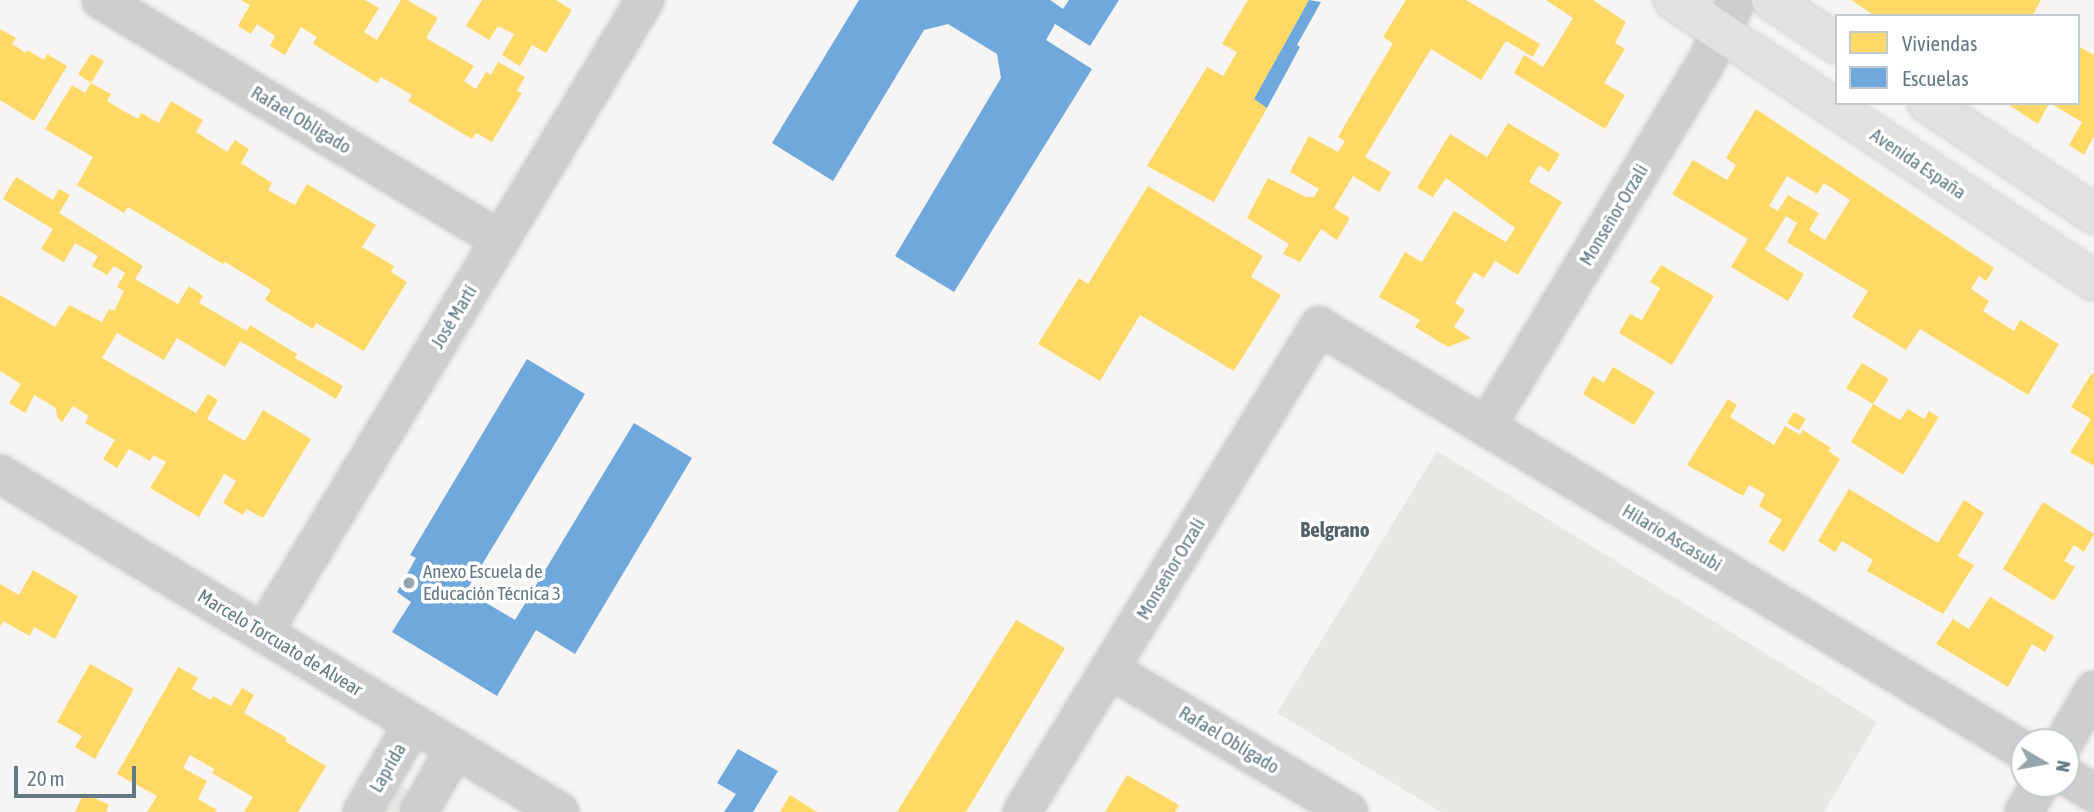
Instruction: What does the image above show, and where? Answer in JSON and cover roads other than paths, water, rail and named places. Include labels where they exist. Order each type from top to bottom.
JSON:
[{"type":"main road","name":"Avenida España","points":[[1673,0],[1729,16],[1835,93]]},
{"type":"main road","points":[[1771,0],[1835,43]]},
{"type":"main road","name":"Avenida España","points":[[1852,105],[2094,281]]},
{"type":"main road","points":[[1930,105],[2094,214]]},
{"type":"street","name":"Rafael Obligado","points":[[102,0],[500,240]]},
{"type":"street","name":"José Martí","points":[[263,633],[645,0]]},
{"type":"street","name":"Monseñor Orzali","points":[[1486,426],[1704,66],[1729,16]]},
{"type":"street","name":"Monseñor Orzali","points":[[1022,812],[1320,326]]},
{"type":"street","name":"Hilario Ascasubi","points":[[1320,326],[2010,743]]},
{"type":"street","name":"Marcelo Torcuato de Alvear","points":[[0,474],[560,812]]},
{"type":"street","name":"Rafael Obligado","points":[[1109,669],[1349,812]]},
{"type":"street","points":[[2072,728],[2094,690]]},
{"type":"street","name":"Laprida","points":[[362,812],[413,724]]},
{"type":"street","points":[[419,812],[455,749]]},
{"type":"place","name":"Anexo Escuela de Educación Técnica 3","points":[[409,583]]},
{"type":"district","name":"Belgrano","points":[[1335,529]]}]
